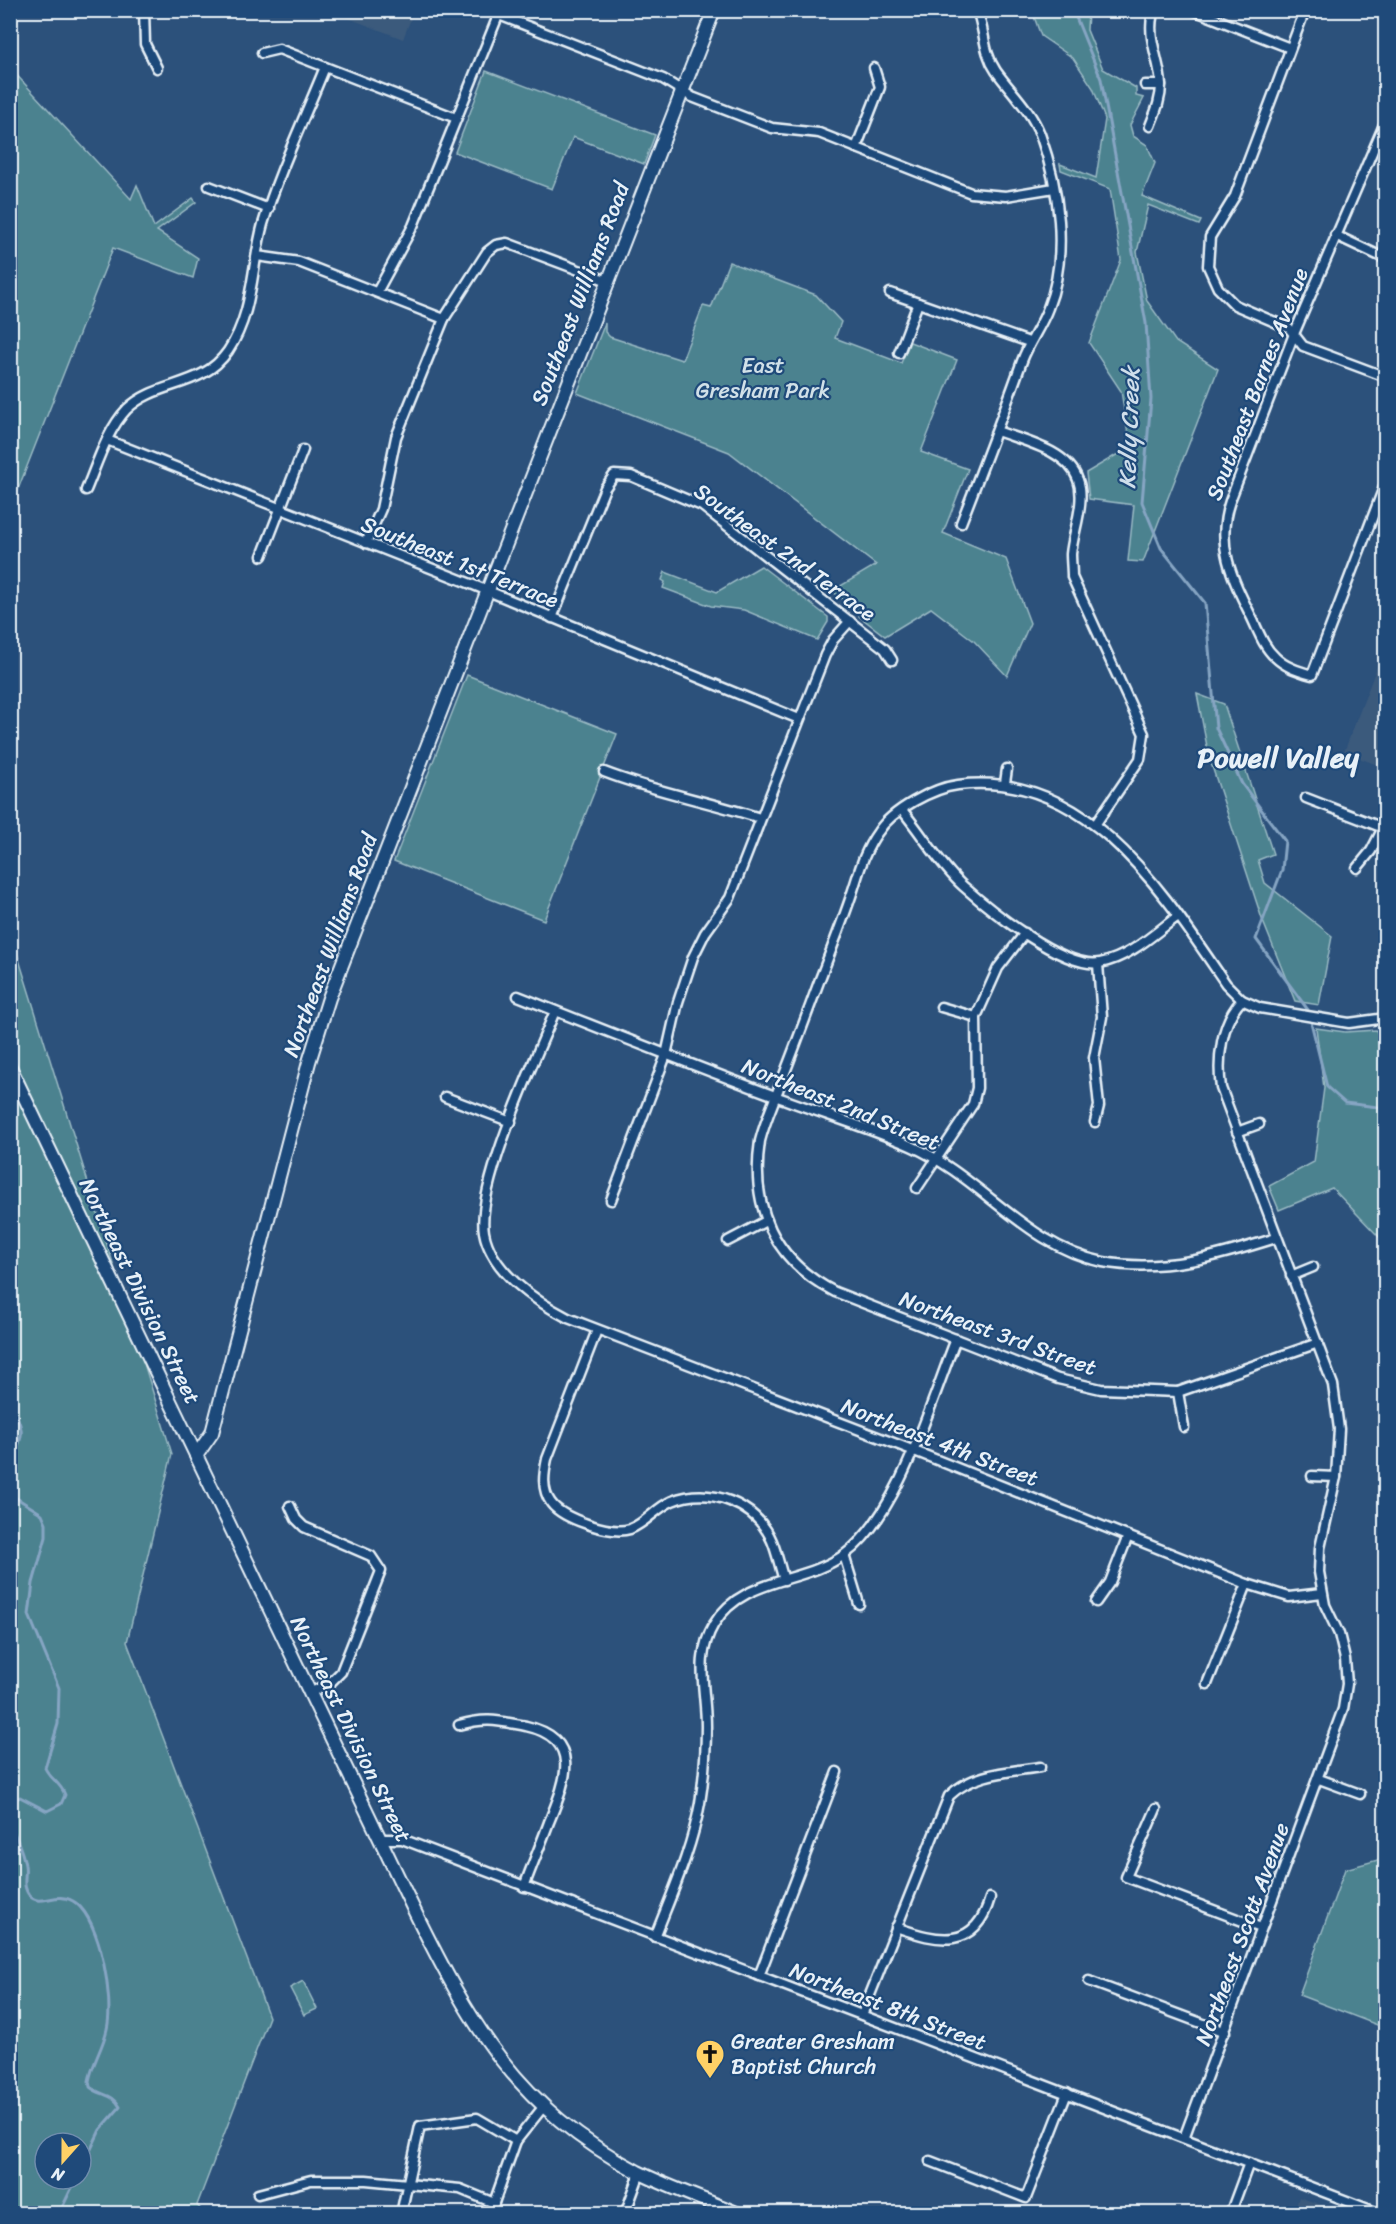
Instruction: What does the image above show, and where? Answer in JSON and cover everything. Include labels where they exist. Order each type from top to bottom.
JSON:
[{"type":"street","points":[[144,10],[145,44],[158,68]]},
{"type":"street","name":"Southeast Williams Road","points":[[486,592],[714,10]]},
{"type":"street","points":[[961,523],[1029,342],[1048,310],[1056,286],[1059,230],[1054,188],[1039,133],[1029,112],[996,70],[986,50],[977,10]]},
{"type":"street","points":[[1150,126],[1159,100],[1161,85],[1150,33],[1154,10]]},
{"type":"street","points":[[1193,10],[1290,48]]},
{"type":"street","points":[[1305,10],[1235,196],[1210,237],[1208,266],[1218,288],[1235,305],[1288,328],[1303,346],[1386,377]]},
{"type":"street","points":[[377,292],[413,226],[500,13],[663,79],[682,91],[772,128],[819,133],[983,196],[1006,196],[1054,188]]},
{"type":"street","points":[[262,53],[279,49],[456,118]]},
{"type":"street","points":[[86,490],[107,440],[127,410],[147,396],[190,382],[208,372],[228,352],[252,297],[257,256],[269,209],[325,67]]},
{"type":"street","points":[[856,148],[880,87],[874,68]]},
{"type":"street","points":[[1145,85],[1161,85]]},
{"type":"street","name":"Southeast Barnes Avenue","points":[[1386,120],[1294,334],[1226,512],[1223,536],[1231,573],[1267,648],[1285,665],[1312,675],[1386,482]]},
{"type":"street","points":[[209,186],[269,209]]},
{"type":"street","points":[[1335,235],[1386,259]]},
{"type":"street","points":[[366,543],[381,509],[396,437],[444,319],[487,252],[496,245],[507,243],[608,280]]},
{"type":"street","points":[[257,256],[299,262],[444,319]]},
{"type":"street","points":[[890,293],[1029,342]]},
{"type":"street","points":[[899,353],[918,303]]},
{"type":"street","points":[[997,431],[1042,448],[1066,462],[1079,480],[1080,498],[1071,554],[1072,577],[1144,734],[1140,759],[1095,825]]},
{"type":"street","name":"Southeast 1st Terrace","points":[[107,440],[799,719]]},
{"type":"street","points":[[262,556],[303,450]]},
{"type":"street","name":"Southeast 2nd Terrace","points":[[552,618],[604,488],[614,475],[631,476],[702,506],[885,648],[892,660]]},
{"type":"street","name":"Northeast Williams Road","points":[[196,1456],[212,1433],[321,1021],[486,592]]},
{"type":"street","points":[[611,1200],[666,1055],[678,1002],[693,957],[705,933],[730,898],[825,655],[833,640],[850,621]]},
{"type":"street","points":[[1007,768],[1005,783],[1057,802],[1095,825],[1121,845],[1144,869],[1226,984],[1242,1000],[1260,1008],[1349,1023],[1385,1019]]},
{"type":"street","points":[[604,772],[643,787],[718,804],[760,818]]},
{"type":"street","name":"Northeast 3rd Street","points":[[1005,783],[951,786],[931,792],[879,829],[863,856],[850,900],[763,1129],[758,1177],[766,1221],[786,1255],[818,1283],[834,1292],[1058,1379],[1086,1386],[1130,1392],[1178,1392],[1318,1343]]},
{"type":"street","points":[[1306,798],[1384,829],[1371,851],[1357,868]]},
{"type":"street","points":[[903,810],[961,885],[1025,933],[1065,958],[1083,963],[1098,963],[1124,955],[1178,916]]},
{"type":"street","points":[[917,1188],[973,1104],[977,1088],[976,1017],[998,968],[1025,933]]},
{"type":"street","points":[[1095,1122],[1099,1106],[1094,1058],[1102,1017],[1098,963]]},
{"type":"street","name":"Northeast 2nd Street","points":[[518,996],[776,1097],[911,1146],[936,1159],[1045,1239],[1080,1256],[1102,1262],[1148,1266],[1182,1264],[1276,1238]]},
{"type":"street","name":"Northeast Scott Avenue","points":[[1184,2138],[1332,1742],[1343,1709],[1346,1671],[1339,1634],[1328,1616],[1319,1572],[1320,1548],[1336,1477],[1337,1407],[1318,1343],[1223,1100],[1219,1065],[1229,1021],[1242,1000]]},
{"type":"street","points":[[941,1007],[976,1017]]},
{"type":"street","name":"Northeast 4th Street","points":[[555,1011],[511,1122],[485,1197],[484,1233],[489,1246],[505,1271],[547,1307],[597,1330],[912,1450],[1247,1584],[1289,1597],[1322,1593]]},
{"type":"street","name":"Northeast Division Street","points":[[10,1067],[380,1839],[463,2005],[494,2051],[544,2106],[594,2145],[640,2173],[739,2214]]},
{"type":"street","points":[[446,1097],[511,1122]]},
{"type":"street","points":[[1237,1132],[1259,1124]]},
{"type":"street","points":[[728,1240],[766,1221]]},
{"type":"street","points":[[1291,1276],[1313,1267]]},
{"type":"street","points":[[597,1330],[548,1459],[544,1483],[550,1502],[559,1510],[599,1528],[621,1531],[632,1528],[661,1507],[682,1498],[706,1495],[729,1500],[751,1513],[766,1530],[784,1581]]},
{"type":"street","points":[[655,1937],[686,1857],[699,1805],[706,1725],[700,1666],[705,1644],[715,1623],[729,1605],[748,1592],[815,1570],[844,1555],[871,1528],[889,1502],[956,1339]]},
{"type":"street","points":[[1178,1392],[1184,1427]]},
{"type":"street","points":[[1312,1476],[1336,1477]]},
{"type":"street","points":[[290,1506],[296,1519],[304,1527],[371,1556],[381,1571],[341,1672],[331,1682],[310,1693]]},
{"type":"street","points":[[1096,1602],[1110,1582],[1128,1536]]},
{"type":"street","points":[[844,1555],[859,1604]]},
{"type":"street","points":[[1207,1684],[1247,1584]]},
{"type":"street","points":[[459,1725],[483,1718],[537,1729],[548,1735],[563,1754],[566,1778],[524,1887]]},
{"type":"street","points":[[862,2015],[949,1796],[958,1788],[979,1778],[1040,1767]]},
{"type":"street","points":[[759,1976],[837,1772]]},
{"type":"street","points":[[1319,1779],[1360,1794]]},
{"type":"street","points":[[1156,1809],[1126,1877],[1261,1928]]},
{"type":"street","name":"Northeast 8th Street","points":[[380,1839],[402,1839],[1381,2214]]},
{"type":"street","points":[[896,1927],[929,1939],[956,1938],[978,1925],[985,1915],[990,1898]]},
{"type":"street","points":[[1089,1981],[1224,2032]]},
{"type":"street","points":[[930,2161],[1026,2198],[1067,2093]]},
{"type":"street","points":[[490,2214],[516,2141],[544,2106]]},
{"type":"street","points":[[401,2214],[410,2182],[420,2126],[477,2118],[516,2141]]},
{"type":"street","points":[[1230,2214],[1249,2163]]},
{"type":"street","points":[[625,2214],[640,2173]]},
{"type":"street","points":[[258,2194],[311,2180],[410,2182],[460,2189],[494,2203]]},
{"type":"shaded area","points":[[330,11],[414,11],[403,39]]},
{"type":"shaded area","points":[[1385,646],[1385,768],[1344,752]]},
{"type":"shaded area","points":[[1299,2197],[1343,2213],[1293,2214]]},
{"type":"green space","points":[[1032,11],[1088,11],[1087,30],[1103,69],[1136,88],[1136,96],[1144,98],[1130,125],[1133,136],[1147,145],[1155,163],[1142,196],[1201,221],[1199,225],[1148,205],[1137,252],[1147,301],[1176,342],[1218,369],[1143,562],[1128,561],[1134,505],[1089,499],[1086,473],[1130,447],[1121,391],[1089,343],[1121,260],[1110,189],[1061,170],[1060,164],[1096,178],[1105,119],[1093,88],[1073,58],[1041,36]]},
{"type":"green space","points":[[11,69],[131,199],[137,185],[154,227],[193,198],[196,202],[157,231],[198,258],[193,278],[113,248],[11,507]]},
{"type":"green space","points":[[486,71],[655,135],[644,164],[573,137],[552,189],[455,152]]},
{"type":"green space","name":"East Gresham Park","points":[[729,262],[816,295],[841,322],[835,338],[901,363],[910,342],[957,360],[921,452],[968,469],[943,533],[1006,559],[1030,623],[1007,676],[974,641],[931,608],[885,636],[859,616],[861,613],[832,591],[876,565],[729,452],[577,393],[605,323],[605,332],[610,337],[682,360],[703,306],[711,308]]},
{"type":"green space","points":[[761,566],[828,617],[828,622],[817,640],[744,610],[711,606],[663,588],[665,582],[662,580],[665,572],[717,592]]},
{"type":"green space","points":[[467,675],[617,734],[544,920],[394,861]]},
{"type":"green space","points":[[1197,694],[1224,704],[1273,854],[1258,860],[1265,883],[1332,936],[1319,1005],[1295,1001],[1262,919],[1209,757]]},
{"type":"green space","points":[[10,943],[17,953],[172,1454],[127,1642],[269,2017],[197,2205],[204,2213],[11,2213]]},
{"type":"green space","points":[[1316,1028],[1345,1032],[1376,1030],[1385,1050],[1385,1335],[1381,1307],[1380,1238],[1332,1188],[1279,1210],[1269,1186],[1314,1162],[1324,1088]]},
{"type":"green space","points":[[1386,1858],[1385,2028],[1299,1995],[1345,1869]]},
{"type":"green space","points":[[303,1981],[317,2009],[304,2015],[290,1988]]},
{"type":"waterway","name":"Kelly Creek","points":[[1073,10],[1101,79],[1146,323],[1151,399],[1142,502],[1161,548],[1205,603],[1216,728],[1242,784],[1285,841],[1282,870],[1256,939],[1308,1010],[1327,1087],[1345,1103],[1386,1108]]},
{"type":"waterway","points":[[10,1403],[21,1426],[21,1439],[10,1462]]},
{"type":"waterway","points":[[10,1494],[42,1514],[46,1523],[46,1537],[33,1583],[29,1615],[59,1688],[58,1724],[45,1768],[65,1795],[61,1804],[47,1811],[20,1797],[15,1800],[10,1811]]},
{"type":"waterway","points":[[10,1822],[24,1860],[27,1892],[34,1899],[63,1898],[76,1903],[85,1913],[92,1927],[104,1962],[109,2016],[105,2036],[89,2081],[90,2087],[114,2099],[120,2107],[100,2130],[93,2145]]},
{"type":"waterway","points":[[59,2214],[70,2191]]},
{"type":"place","name":"Greater Gresham Baptist Church","points":[[710,2080]]},
{"type":"district","name":"Powell Valley","points":[[1278,757]]}]
